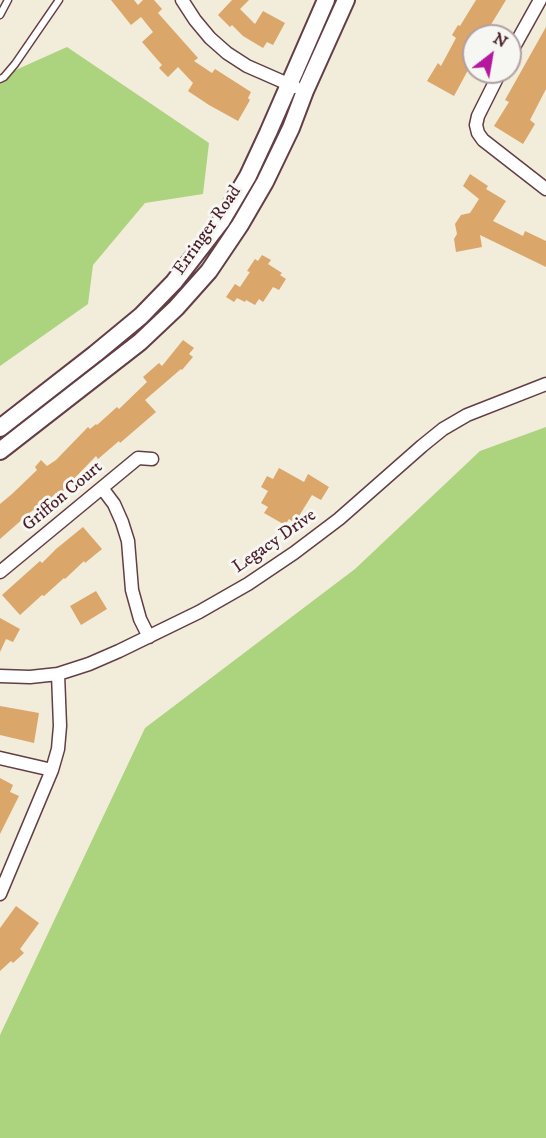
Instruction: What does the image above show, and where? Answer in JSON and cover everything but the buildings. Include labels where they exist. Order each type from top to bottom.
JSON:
[{"type":"main road","name":"Erringer Road","points":[[0,428],[141,316],[174,282],[195,255],[227,211],[248,176],[327,0]]},
{"type":"main road","name":"Erringer Road","points":[[0,451],[140,342],[176,308],[209,271],[265,182],[346,0]]},
{"type":"street","points":[[522,32],[540,0]]},
{"type":"street","points":[[187,2],[195,20],[227,53],[247,66],[305,91]]},
{"type":"street","points":[[494,84],[477,116],[478,133],[483,140],[546,189]]},
{"type":"street","name":"Legacy Drive","points":[[0,676],[30,677],[57,674],[89,664],[199,612],[248,584],[294,553],[339,519],[443,429],[467,415],[546,384]]},
{"type":"street","name":"Griffon Court","points":[[0,572],[138,458],[152,459]]},
{"type":"street","points":[[102,488],[114,504],[128,541],[132,590],[140,618],[149,637]]},
{"type":"street","points":[[0,894],[52,770],[58,748],[60,726],[57,674]]},
{"type":"street","points":[[0,758],[52,770]]},
{"type":"lane","points":[[0,15],[8,0]]},
{"type":"lane","points":[[0,79],[15,64],[59,0]]},
{"type":"green space","points":[[67,47],[209,143],[203,194],[145,203],[93,265],[88,304],[0,366],[0,77]]},
{"type":"green space","points":[[546,427],[546,1138],[0,1138],[0,1035],[145,728],[355,569],[480,451]]}]
